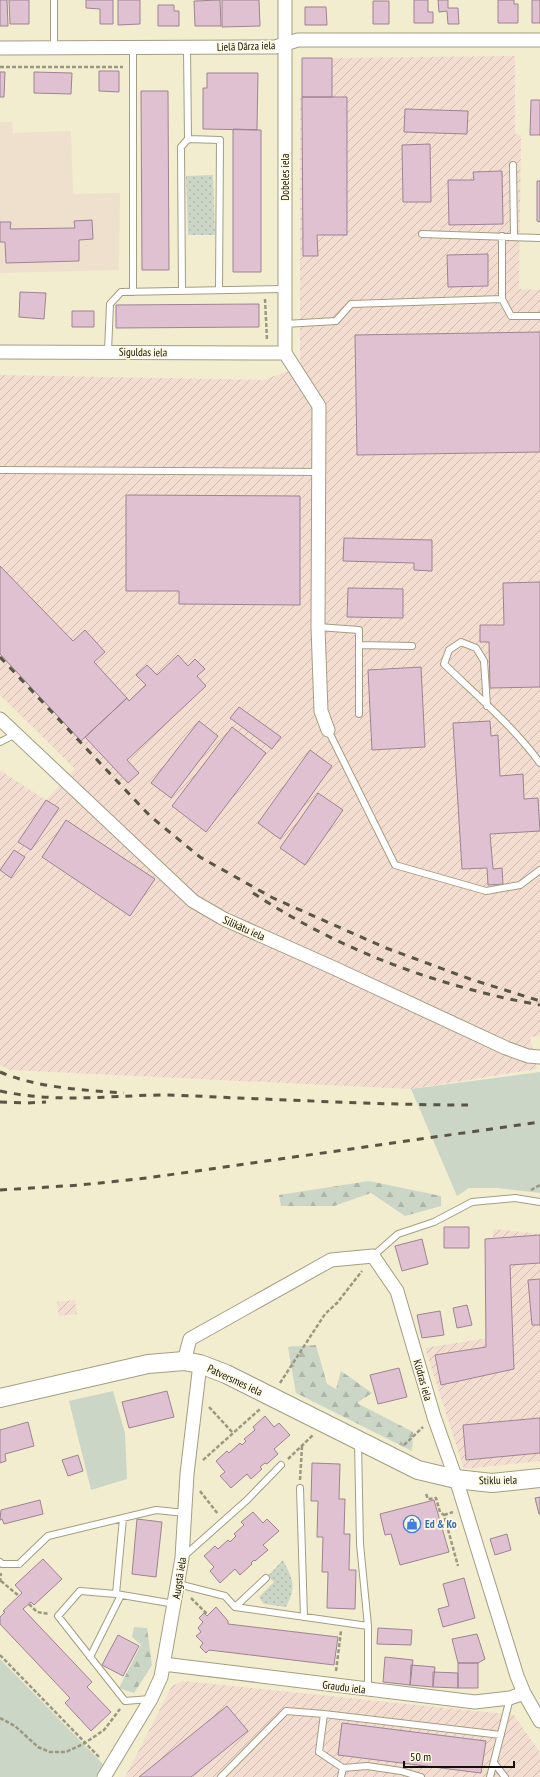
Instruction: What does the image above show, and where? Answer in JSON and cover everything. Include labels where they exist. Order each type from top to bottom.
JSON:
[{"type":"street","name":"Dobeles iela","points":[[285,0],[285,353]]},
{"type":"street","name":"Lielā Dārza iela","points":[[0,48],[275,47],[298,40],[540,40]]},
{"type":"street","name":"Siguldas iela","points":[[0,352],[108,351],[285,353]]},
{"type":"street","points":[[285,353],[320,406],[318,627],[321,711],[328,730]]},
{"type":"street","name":"Silikātu iela","points":[[0,719],[194,901],[224,919],[506,1048],[528,1056],[540,1057]]},
{"type":"street","points":[[0,1398],[128,1368],[192,1362],[190,1339],[331,1260],[373,1256]]},
{"type":"street","name":"Kūdras iela","points":[[373,1256],[397,1291],[434,1417],[456,1479],[524,1693],[540,1721]]},
{"type":"street","name":"Augstā iela","points":[[107,1772],[151,1699],[160,1677],[163,1664],[175,1604],[182,1558],[187,1474],[196,1392],[192,1362]]},
{"type":"street","name":"Patversmes iela","points":[[192,1362],[273,1397],[418,1470],[456,1479]]},
{"type":"street","name":"Stiklu iela","points":[[456,1479],[492,1483],[540,1478]]},
{"type":"street","name":"Graudu iela","points":[[163,1664],[475,1702],[510,1698],[524,1693]]},
{"type":"lane","points":[[54,0],[54,48]]},
{"type":"lane","points":[[133,48],[133,292]]},
{"type":"lane","points":[[182,291],[182,146],[188,139],[187,48]]},
{"type":"lane","points":[[188,139],[220,140],[219,290]]},
{"type":"lane","points":[[512,165],[514,236]]},
{"type":"lane","points":[[422,234],[540,238]]},
{"type":"lane","points":[[502,236],[502,299],[510,316],[540,316]]},
{"type":"lane","points":[[108,351],[110,304],[121,292],[285,288]]},
{"type":"lane","points":[[285,324],[336,321],[351,304],[502,299]]},
{"type":"lane","points":[[0,470],[319,472]]},
{"type":"lane","points":[[318,627],[359,630],[359,714]]},
{"type":"lane","points":[[487,706],[484,661],[476,648],[461,642],[449,650],[444,664],[487,706],[526,744],[540,763]]},
{"type":"lane","points":[[360,645],[412,646]]},
{"type":"lane","points":[[328,730],[395,865],[486,891],[520,885],[540,870]]},
{"type":"lane","points":[[0,742],[16,734]]},
{"type":"lane","points":[[373,1256],[398,1234],[434,1222],[472,1202],[514,1198],[540,1202]]},
{"type":"lane","points":[[358,1441],[360,1544],[368,1626],[368,1690]]},
{"type":"lane","points":[[182,1558],[224,1521],[281,1465]]},
{"type":"lane","points":[[300,1488],[304,1617]]},
{"type":"lane","points":[[0,1562],[2,1564],[19,1564],[48,1536],[156,1510],[185,1513]]},
{"type":"lane","points":[[90,1657],[118,1595],[123,1518]]},
{"type":"lane","points":[[235,1607],[266,1578]]},
{"type":"lane","points":[[178,1584],[225,1596],[235,1607],[368,1626]]},
{"type":"lane","points":[[151,1699],[125,1701],[58,1616],[80,1591],[175,1604]]},
{"type":"lane","points":[[490,1777],[510,1698]]},
{"type":"lane","points":[[221,1777],[286,1711],[324,1714],[501,1735]]},
{"type":"lane","points":[[324,1714],[319,1752],[343,1768],[367,1766],[401,1771],[421,1777]]},
{"type":"lane","points":[[494,1763],[505,1777]]},
{"type":"lane","points":[[341,1777],[343,1768]]},
{"type":"path","points":[[0,67],[132,67]]},
{"type":"path","points":[[265,289],[267,353]]},
{"type":"path","points":[[273,1397],[311,1333],[325,1314],[337,1303],[373,1256]]},
{"type":"path","points":[[196,1392],[233,1433]]},
{"type":"path","points":[[224,1521],[187,1474],[257,1412]]},
{"type":"path","points":[[390,1457],[410,1441],[418,1430],[434,1417]]},
{"type":"path","points":[[288,1458],[310,1438]]},
{"type":"path","points":[[300,1488],[302,1446]]},
{"type":"path","points":[[426,1494],[428,1500],[436,1498],[440,1512],[444,1515],[458,1566]]},
{"type":"path","points":[[444,1515],[455,1511]]},
{"type":"path","points":[[1,1581],[19,1596]]},
{"type":"path","points":[[28,1604],[37,1612],[58,1616]]},
{"type":"path","points":[[337,1666],[342,1622]]},
{"type":"path","points":[[0,1655],[85,1743],[107,1772]]},
{"type":"path","points":[[0,1718],[15,1726],[38,1747],[50,1752],[66,1752],[85,1743],[104,1730],[125,1701]]},
{"type":"shaded area","points":[[515,56],[515,134],[521,135],[519,289],[540,290],[540,1036],[530,1037],[537,1069],[411,1089],[10,1070],[0,1065],[0,770],[46,800],[75,769],[0,695],[0,375],[263,380],[300,367],[300,97],[332,97],[332,58]]},
{"type":"shaded area","points":[[0,122],[12,122],[13,133],[71,131],[73,194],[120,193],[119,270],[0,273]]},
{"type":"shaded area","points":[[493,1229],[540,1234],[540,1461],[464,1469],[425,1348],[494,1337]]},
{"type":"shaded area","points":[[75,1300],[77,1314],[59,1316],[57,1302]]},
{"type":"shaded area","points":[[183,1681],[514,1715],[540,1753],[540,1777],[125,1777],[172,1686]]},
{"type":"green space","points":[[213,175],[215,235],[188,235],[186,176]]},
{"type":"green space","points":[[540,1072],[540,1193],[497,1188],[469,1188],[457,1196],[411,1089]]},
{"type":"green space","points":[[369,1181],[441,1196],[441,1206],[405,1216],[371,1193],[334,1206],[281,1206],[279,1195]]},
{"type":"green space","points":[[316,1345],[327,1384],[336,1389],[341,1371],[372,1393],[357,1403],[413,1432],[412,1451],[296,1393],[288,1347]]},
{"type":"green space","points":[[113,1391],[125,1433],[127,1479],[91,1490],[69,1401]]},
{"type":"green space","points":[[283,1560],[291,1578],[293,1588],[292,1594],[286,1607],[264,1604],[259,1597],[274,1582],[268,1576]]},
{"type":"green space","points":[[134,1627],[147,1628],[152,1665],[134,1693],[119,1688],[141,1645],[132,1637]]},
{"type":"green space","points":[[0,1659],[103,1764],[96,1777],[0,1777]]},
{"type":"building","points":[[0,0],[7,0],[8,26],[0,26]]},
{"type":"building","points":[[9,0],[29,0],[29,24],[10,24]]},
{"type":"building","points":[[86,0],[113,0],[113,24],[100,24],[100,9],[86,8]]},
{"type":"building","points":[[118,0],[140,0],[140,24],[118,25]]},
{"type":"building","points":[[220,0],[221,26],[195,26],[194,1]]},
{"type":"building","points":[[222,0],[259,0],[260,26],[222,27]]},
{"type":"building","points":[[414,0],[428,0],[428,12],[433,12],[433,23],[414,23]]},
{"type":"building","points":[[438,0],[448,0],[448,8],[458,8],[459,24],[448,24],[447,11],[439,12]]},
{"type":"building","points":[[498,0],[514,0],[514,4],[518,4],[518,23],[498,23]]},
{"type":"building","points":[[532,0],[540,0],[540,23],[532,23]]},
{"type":"building","points":[[373,1],[389,1],[389,24],[373,24]]},
{"type":"building","points":[[158,5],[174,5],[174,11],[179,11],[179,26],[158,26]]},
{"type":"building","points":[[305,7],[326,7],[327,25],[305,25]]},
{"type":"building","points":[[302,58],[332,58],[332,97],[302,97]]},
{"type":"building","points":[[99,71],[119,71],[119,92],[99,91]]},
{"type":"building","points":[[0,72],[5,72],[4,97],[0,97]]},
{"type":"building","points":[[34,72],[72,73],[71,94],[34,93]]},
{"type":"building","points":[[207,73],[258,73],[257,130],[203,129],[203,88],[207,88]]},
{"type":"building","points":[[141,91],[168,91],[169,270],[142,270]]},
{"type":"building","points":[[302,97],[347,97],[347,235],[317,235],[318,256],[303,256]]},
{"type":"building","points":[[531,100],[540,100],[540,135],[530,135]]},
{"type":"building","points":[[405,109],[468,111],[467,134],[404,132]]},
{"type":"building","points":[[233,129],[261,130],[261,272],[233,272]]},
{"type":"building","points":[[430,144],[431,202],[403,202],[402,145]]},
{"type":"building","points":[[502,171],[503,224],[449,225],[448,180],[474,180],[473,172]]},
{"type":"building","points":[[537,181],[540,181],[540,222],[537,221]]},
{"type":"building","points":[[92,220],[93,239],[79,240],[79,261],[6,263],[5,242],[0,242],[0,222],[11,222],[10,229],[75,228],[74,221]]},
{"type":"building","points":[[488,254],[488,286],[448,287],[447,255]]},
{"type":"building","points":[[20,292],[46,293],[44,319],[19,317]]},
{"type":"building","points":[[259,304],[259,327],[116,328],[116,305]]},
{"type":"building","points":[[72,311],[94,311],[94,327],[72,327]]},
{"type":"building","points":[[540,332],[540,452],[357,455],[355,335]]},
{"type":"building","points":[[126,495],[300,496],[300,605],[179,604],[179,591],[126,591]]},
{"type":"building","points":[[344,538],[432,540],[432,571],[414,570],[414,563],[343,561]]},
{"type":"building","points":[[0,566],[73,641],[85,630],[105,652],[94,662],[127,698],[81,741],[0,654]]},
{"type":"building","points":[[540,582],[540,687],[490,688],[489,642],[480,642],[480,625],[504,625],[503,583]]},
{"type":"building","points":[[348,588],[403,589],[403,618],[347,617]]},
{"type":"building","points":[[178,655],[188,666],[195,659],[205,669],[197,676],[206,686],[127,760],[139,773],[128,783],[85,737],[127,698],[129,701],[146,685],[136,675],[147,665],[157,675]]},
{"type":"building","points":[[421,667],[425,747],[372,750],[368,670]]},
{"type":"building","points":[[239,707],[281,737],[272,749],[230,718]]},
{"type":"building","points":[[199,721],[218,736],[171,798],[151,783]]},
{"type":"building","points":[[490,721],[491,736],[498,735],[500,776],[523,774],[524,799],[538,798],[540,831],[490,834],[493,869],[502,868],[503,884],[488,885],[487,868],[462,869],[453,723]]},
{"type":"building","points":[[232,727],[266,753],[206,832],[172,806]]},
{"type":"building","points":[[310,750],[332,766],[280,839],[258,823]]},
{"type":"building","points":[[318,793],[343,810],[305,865],[280,848]]},
{"type":"building","points":[[46,800],[59,808],[31,850],[18,842]]},
{"type":"building","points":[[66,820],[155,879],[130,916],[42,857]]},
{"type":"building","points":[[14,850],[25,857],[11,878],[0,870]]},
{"type":"building","points":[[444,1227],[469,1227],[469,1248],[444,1248]]},
{"type":"building","points":[[540,1235],[540,1263],[510,1265],[514,1369],[441,1385],[435,1355],[486,1347],[485,1239]]},
{"type":"building","points":[[422,1239],[428,1264],[402,1271],[395,1246]]},
{"type":"building","points":[[540,1279],[540,1325],[532,1325],[528,1280]]},
{"type":"building","points":[[467,1305],[472,1325],[457,1328],[453,1308]]},
{"type":"building","points":[[440,1311],[444,1335],[422,1338],[417,1315]]},
{"type":"building","points":[[399,1368],[407,1397],[378,1404],[370,1375]]},
{"type":"building","points":[[167,1391],[174,1417],[129,1428],[122,1402]]},
{"type":"building","points":[[265,1416],[274,1427],[279,1423],[290,1435],[274,1449],[278,1454],[267,1464],[265,1463],[260,1467],[262,1469],[251,1479],[247,1474],[231,1488],[220,1476],[225,1472],[216,1461],[227,1451],[229,1453],[240,1443],[242,1445],[246,1441],[244,1439],[255,1430],[253,1427]]},
{"type":"building","points":[[540,1418],[540,1453],[466,1460],[463,1425]]},
{"type":"building","points":[[28,1422],[34,1446],[5,1454],[6,1461],[0,1463],[0,1430]]},
{"type":"building","points":[[78,1455],[83,1471],[68,1476],[62,1460]]},
{"type":"building","points":[[312,1463],[340,1464],[339,1499],[345,1499],[344,1534],[350,1534],[349,1570],[356,1570],[355,1609],[327,1608],[328,1572],[322,1572],[323,1537],[317,1537],[318,1501],[311,1501]]},
{"type":"building","points":[[540,1497],[540,1514],[539,1514],[535,1498]]},
{"type":"building","points":[[40,1500],[43,1514],[4,1524],[2,1519],[0,1520],[1,1510]]},
{"type":"building","name":"Ed & Ko","points":[[434,1500],[449,1552],[400,1565],[391,1534],[385,1535],[380,1514]]},
{"type":"building","points":[[253,1512],[263,1523],[267,1519],[279,1531],[263,1545],[268,1550],[255,1561],[254,1560],[251,1563],[252,1564],[240,1575],[235,1569],[220,1583],[210,1571],[214,1567],[204,1556],[215,1546],[218,1549],[228,1540],[230,1542],[236,1536],[234,1534],[244,1525],[241,1522]]},
{"type":"building","points":[[137,1519],[162,1522],[156,1577],[132,1574]]},
{"type":"building","points":[[507,1534],[511,1550],[495,1555],[490,1539]]},
{"type":"building","points":[[43,1559],[62,1579],[34,1605],[31,1602],[23,1609],[92,1682],[87,1687],[111,1712],[91,1731],[65,1703],[70,1698],[0,1624],[0,1617],[5,1612],[3,1611],[22,1593],[15,1585]]},
{"type":"building","points":[[464,1578],[475,1618],[443,1627],[438,1609],[449,1606],[443,1584]]},
{"type":"building","points":[[216,1607],[228,1621],[228,1624],[338,1637],[334,1665],[209,1650],[206,1653],[200,1647],[203,1643],[196,1636],[201,1632],[198,1628],[203,1622],[199,1618],[204,1613],[207,1616]]},
{"type":"building","points":[[378,1628],[412,1630],[411,1645],[377,1644]]},
{"type":"building","points":[[477,1634],[485,1659],[478,1663],[458,1663],[452,1639]]},
{"type":"building","points":[[118,1635],[139,1646],[123,1676],[102,1665]]},
{"type":"building","points":[[385,1657],[413,1660],[410,1685],[383,1682]]},
{"type":"building","points":[[458,1663],[478,1663],[478,1688],[458,1688]]},
{"type":"building","points":[[411,1665],[435,1667],[433,1687],[410,1685]]},
{"type":"building","points":[[433,1672],[458,1673],[458,1688],[433,1687]]},
{"type":"building","points":[[227,1706],[248,1731],[191,1777],[139,1777]]},
{"type":"building","points":[[342,1723],[486,1741],[481,1773],[338,1755]]},
{"type":"railway","points":[[0,657],[150,816],[200,857],[273,898],[386,948],[470,979],[540,1001]]},
{"type":"railway","points":[[253,893],[320,932],[391,964],[427,977],[465,988],[540,1005]]},
{"type":"railway","points":[[0,1072],[30,1082],[45,1085],[124,1093]]},
{"type":"railway","points":[[0,1091],[21,1095],[60,1098],[170,1095],[353,1103],[468,1105]]},
{"type":"railway","points":[[0,1102],[46,1102]]},
{"type":"railway","points":[[0,1190],[80,1185],[147,1178],[540,1122]]},
{"type":"place","name":"Ed & Ko","points":[[412,1524]]}]
